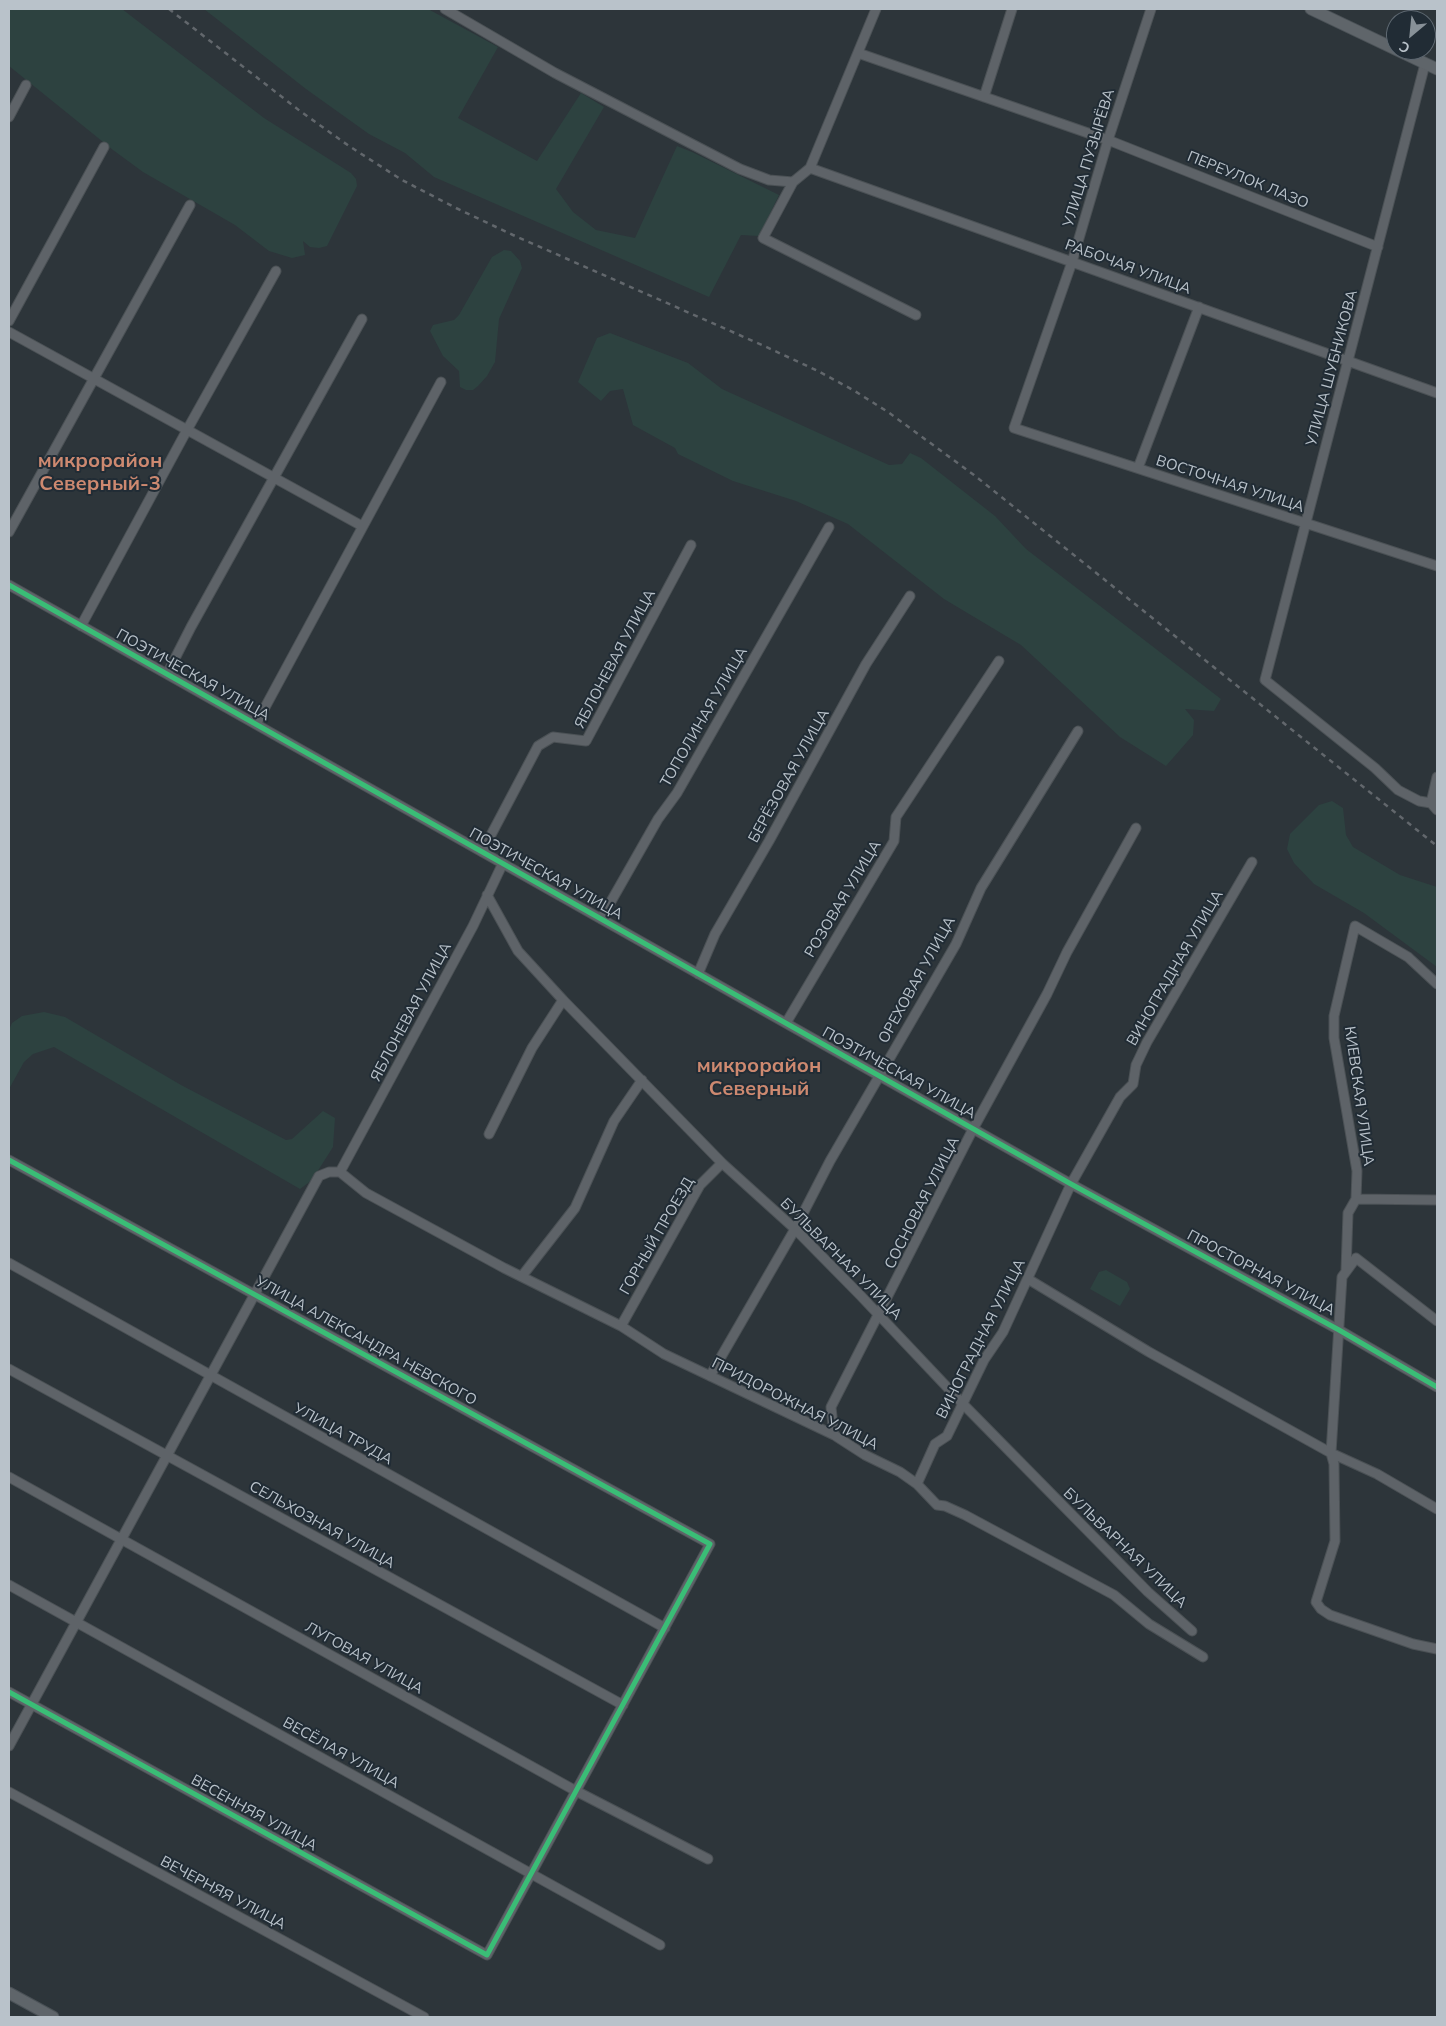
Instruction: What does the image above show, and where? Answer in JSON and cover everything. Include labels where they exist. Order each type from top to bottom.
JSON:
[{"type":"main road","points":[[1311,9],[1437,70]]},
{"type":"main road","points":[[9,1993],[54,2017]]},
{"type":"street","points":[[445,9],[556,73],[740,169],[769,180],[793,182]]},
{"type":"street","points":[[876,9],[810,168],[793,182],[763,238],[916,315]]},
{"type":"street","points":[[984,96],[1012,9]]},
{"type":"street","name":"УЛИЦА ПУЗЫРЁВА","points":[[1014,428],[1072,262],[1108,140],[1151,9]]},
{"type":"street","name":"ПЕРЕУЛОК ЛАЗО","points":[[858,52],[1108,140],[1378,247]]},
{"type":"street","name":"УЛИЦА ШУБНИКОВА","points":[[1426,64],[1265,680],[1375,768],[1398,790],[1418,801],[1434,806]]},
{"type":"street","points":[[9,117],[26,85]]},
{"type":"street","points":[[9,321],[104,147]]},
{"type":"street","name":"РАБОЧАЯ УЛИЦА","points":[[810,168],[1437,393]]},
{"type":"street","points":[[9,532],[190,205]]},
{"type":"street","points":[[81,626],[276,271]]},
{"type":"street","points":[[1138,468],[1199,307]]},
{"type":"street","points":[[167,674],[191,627],[362,318]]},
{"type":"street","points":[[9,332],[362,526]]},
{"type":"street","points":[[256,724],[441,382]]},
{"type":"street","name":"ВОСТОЧНАЯ УЛИЦА","points":[[1014,428],[1437,566]]},
{"type":"street","name":"ТОПОЛИНАЯ УЛИЦА","points":[[602,919],[658,819],[692,767],[828,527]]},
{"type":"street","name":"ЯБЛОНЕВАЯ УЛИЦА","points":[[482,852],[538,746],[553,737],[586,741],[691,545]]},
{"type":"street","name":"ПОЭТИЧЕСКАЯ УЛИЦА","points":[[9,585],[1071,1184]]},
{"type":"street","name":"БЕРЁЗОВАЯ УЛИЦА","points":[[698,974],[716,934],[769,842],[862,672],[910,596]]},
{"type":"street","name":"РОЗОВАЯ УЛИЦА","points":[[786,1023],[894,841],[896,817],[999,661]]},
{"type":"street","name":"ОРЕХОВАЯ УЛИЦА","points":[[710,1376],[794,1229],[830,1161],[956,944],[981,888],[1078,730]]},
{"type":"street","points":[[1434,806],[1437,777]]},
{"type":"street","name":"СОСНОВАЯ УЛИЦА","points":[[834,1435],[831,1407],[973,1129],[1047,994],[1067,952],[1136,828]]},
{"type":"street","name":"ВИНОГРАДНАЯ УЛИЦА","points":[[918,1484],[935,1444],[947,1436],[984,1360],[1003,1332],[1071,1184],[1120,1097],[1133,1084],[1136,1066],[1147,1042],[1252,862]]},
{"type":"street","name":"ЯБЛОНЕВАЯ УЛИЦА","points":[[340,1172],[473,926],[503,864]]},
{"type":"street","name":"БУЛЬВАРНАЯ УЛИЦА","points":[[487,894],[518,952],[563,1000],[722,1163],[794,1229],[879,1315],[963,1404],[1148,1592],[1192,1631]]},
{"type":"street","name":"КИЕВСКАЯ УЛИЦА","points":[[1437,984],[1408,957],[1355,926],[1334,1016],[1334,1038],[1357,1171],[1356,1199],[1348,1213],[1346,1270],[1342,1276],[1331,1453],[1334,1464],[1335,1541],[1316,1602],[1321,1609],[1330,1615],[1413,1644],[1437,1649]]},
{"type":"street","points":[[489,1134],[532,1048],[563,1000]]},
{"type":"street","points":[[522,1276],[575,1208],[614,1121],[642,1080]]},
{"type":"street","name":"УЛИЦА АЛЕКСАНДРА НЕВСКОГО","points":[[9,1160],[710,1544],[665,1628]]},
{"type":"street","name":"ГОРНЫЙ ПРОЕЗД","points":[[621,1326],[700,1185],[722,1163]]},
{"type":"street","points":[[9,1746],[319,1176],[329,1172],[340,1172]]},
{"type":"street","name":"ПРИДОРОЖНАЯ УЛИЦА","points":[[340,1172],[366,1193],[621,1326],[664,1354],[834,1435],[865,1455],[900,1472],[918,1484],[937,1505],[945,1506],[965,1515],[1114,1595],[1149,1624],[1203,1657]]},
{"type":"street","name":"ПРОСТОРНАЯ УЛИЦА","points":[[1071,1184],[1339,1330],[1437,1387]]},
{"type":"street","points":[[1356,1199],[1437,1200]]},
{"type":"street","points":[[1346,1270],[1356,1258],[1437,1321]]},
{"type":"street","name":"УЛИЦА ТРУДА","points":[[9,1263],[665,1628]]},
{"type":"street","points":[[1028,1279],[1150,1352],[1331,1453],[1377,1474],[1437,1509]]},
{"type":"street","name":"СЕЛЬХОЗНАЯ УЛИЦА","points":[[9,1369],[623,1705]]},
{"type":"street","name":"ЛУГОВАЯ УЛИЦА","points":[[9,1477],[576,1791],[708,1859]]},
{"type":"street","name":"ВЕСЁЛАЯ УЛИЦА","points":[[9,1586],[660,1945]]},
{"type":"street","points":[[531,1873],[665,1628]]},
{"type":"street","name":"ВЕСЕННЯЯ УЛИЦА","points":[[9,1692],[487,1955],[531,1873]]},
{"type":"street","name":"ВЕЧЕРНЯЯ УЛИЦА","points":[[9,1792],[424,2017]]},
{"type":"green space","points":[[9,9],[122,9],[264,118],[351,173],[356,179],[357,186],[327,246],[319,248],[310,247],[303,241],[305,255],[292,258],[269,251],[235,225],[143,172],[113,150],[9,66]]},
{"type":"green space","points":[[204,9],[428,9],[498,47],[458,118],[537,161],[581,93],[604,107],[556,189],[573,212],[596,230],[635,238],[677,146],[779,195],[759,236],[741,235],[709,297],[434,177],[405,153],[369,134],[306,89]]},
{"type":"green space","points":[[504,250],[511,251],[520,261],[522,268],[499,319],[495,362],[487,376],[478,386],[473,390],[466,390],[460,387],[459,371],[443,356],[430,331],[433,325],[454,320],[459,315],[492,257]]},
{"type":"green space","points":[[610,333],[688,363],[722,389],[889,465],[902,464],[910,453],[921,458],[995,516],[1026,549],[1221,699],[1214,711],[1185,709],[1194,720],[1193,735],[1166,766],[1120,737],[1021,645],[944,599],[848,524],[796,501],[733,481],[678,454],[675,448],[633,425],[623,389],[610,391],[601,401],[578,382],[597,338]]},
{"type":"green space","points":[[1332,801],[1343,808],[1346,835],[1353,847],[1400,875],[1437,887],[1437,967],[1364,913],[1314,884],[1294,863],[1287,849],[1290,834],[1319,805]]},
{"type":"green space","points":[[44,1012],[65,1017],[181,1085],[286,1140],[292,1139],[323,1111],[335,1118],[333,1147],[312,1180],[300,1189],[54,1047],[33,1054],[24,1062],[9,1089],[9,1030],[12,1023],[22,1016]]},
{"type":"green space","points":[[1106,1270],[1127,1282],[1130,1289],[1120,1306],[1090,1289],[1099,1272]]},
{"type":"railway","points":[[169,9],[300,111],[349,146],[402,180],[513,235],[818,371],[888,412],[974,475],[1437,846]]},
{"type":"cycle path","points":[[9,585],[1071,1184],[1339,1330],[1437,1387]]},
{"type":"cycle path","points":[[9,1160],[710,1544],[487,1955],[9,1692]]},
{"type":"district","name":"микрорайон Северный-3","points":[[100,472]]},
{"type":"district","name":"микрорайон Северный","points":[[759,1078]]}]
